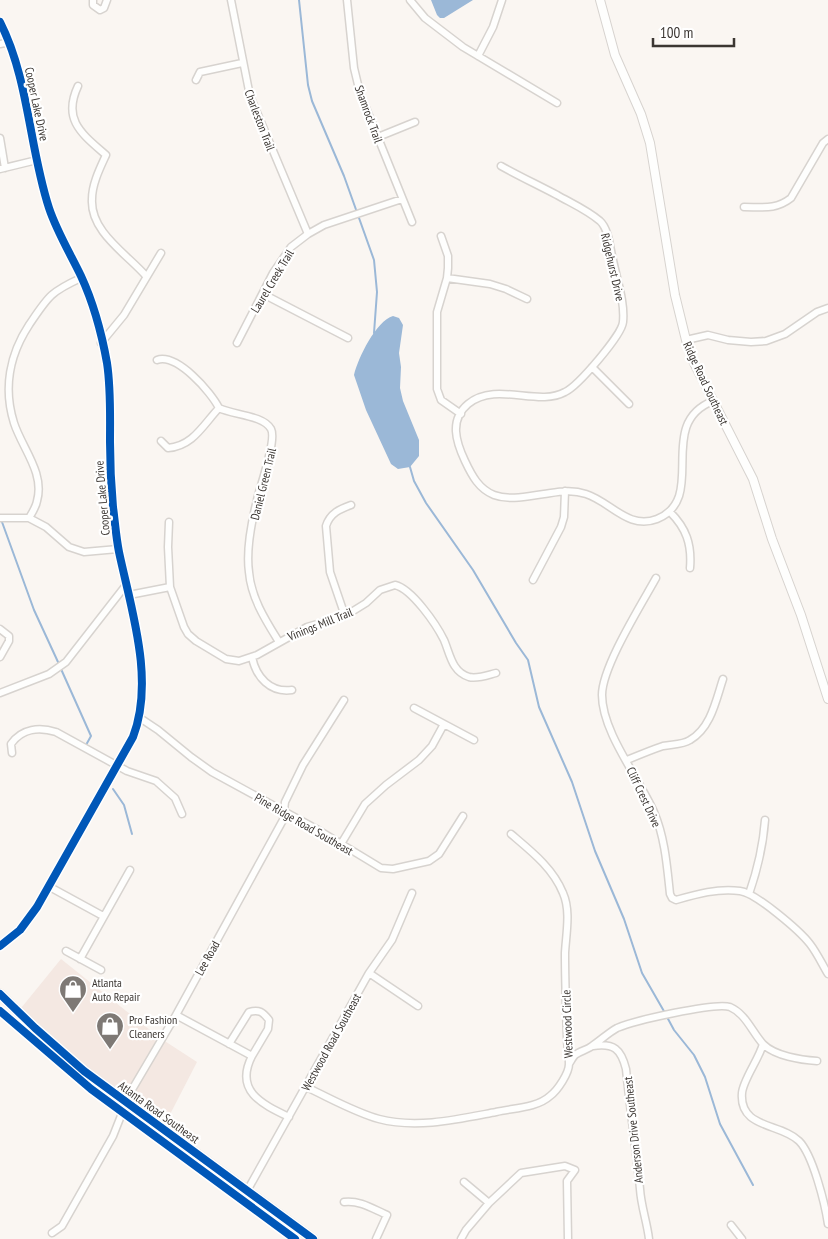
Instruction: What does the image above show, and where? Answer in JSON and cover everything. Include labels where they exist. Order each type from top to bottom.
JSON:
[{"type":"main road","name":"Atlanta Road Southeast","points":[[0,994],[61,1052],[126,1103],[313,1239]]},
{"type":"street","points":[[93,0],[93,5],[100,10],[104,8],[107,0]]},
{"type":"street","name":"Charleston Trail","points":[[231,0],[250,96],[260,124],[308,234]]},
{"type":"street","name":"Shamrock Trail","points":[[347,0],[354,68],[360,94],[412,222]]},
{"type":"street","points":[[410,0],[425,18],[463,47],[557,102]]},
{"type":"street","points":[[478,56],[493,27],[502,0]]},
{"type":"street","name":"Ridge Road Southeast","points":[[600,0],[615,55],[641,114],[650,143],[675,295],[686,340],[694,363],[753,479],[770,534],[801,615],[828,699]]},
{"type":"street","name":"Cooper Lake Drive","points":[[0,22],[10,42],[19,71],[44,191],[53,220],[81,278],[98,325],[107,361],[110,383],[110,474],[118,549],[139,649],[141,701],[140,718],[133,737],[37,907],[20,930],[0,946]]},
{"type":"street","points":[[0,44],[10,42]]},
{"type":"street","points":[[196,80],[200,72],[242,63]]},
{"type":"street","points":[[78,86],[72,105],[77,126],[87,139],[106,155],[93,192],[94,212],[104,236],[133,261],[146,276]]},
{"type":"street","points":[[378,137],[414,122]]},
{"type":"street","points":[[0,138],[3,168],[37,160]]},
{"type":"street","points":[[744,207],[769,208],[784,204],[791,198],[823,143],[828,139]]},
{"type":"street","name":"Ridgehurst Drive","points":[[460,414],[466,406],[483,395],[557,396],[572,388],[592,368],[623,324],[621,296],[607,236],[602,223],[576,205],[501,166]]},
{"type":"street","name":"Laurel Creek Trail","points":[[237,343],[291,247],[324,225],[402,199]]},
{"type":"street","points":[[441,236],[448,256],[447,278],[437,312],[436,389],[440,400],[460,414],[455,428],[457,444],[471,475],[482,487],[496,496],[503,498],[520,497],[565,490],[579,492],[594,497],[631,520],[639,522],[655,520],[670,512],[676,505],[680,495],[686,424],[695,411],[713,401]]},
{"type":"street","points":[[102,343],[124,316],[161,253]]},
{"type":"street","points":[[29,518],[38,501],[38,482],[33,464],[14,423],[9,397],[9,375],[13,358],[21,340],[44,303],[56,291],[81,278]]},
{"type":"street","points":[[447,278],[490,284],[506,289],[526,299]]},
{"type":"street","points":[[263,294],[348,338]]},
{"type":"street","points":[[686,340],[708,334],[728,340],[766,341],[785,334],[817,312],[828,308]]},
{"type":"street","points":[[157,360],[162,358],[186,370],[215,400],[219,408],[198,433],[186,443],[178,447],[168,448],[161,440]]},
{"type":"street","points":[[592,368],[629,404]]},
{"type":"street","name":"Daniel Green Trail","points":[[219,408],[258,419],[264,422],[271,430],[273,442],[256,501],[248,572],[258,606],[279,642]]},
{"type":"street","points":[[533,580],[561,527],[564,517],[565,490]]},
{"type":"street","points":[[345,616],[330,572],[326,526],[328,520],[336,512],[351,505]]},
{"type":"street","points":[[670,512],[686,531],[690,544],[690,568]]},
{"type":"street","points":[[0,518],[29,518],[46,527],[62,542],[76,550],[91,553],[118,549]]},
{"type":"street","name":"Vinings Mill Trail","points":[[169,522],[170,588],[184,627],[188,634],[196,641],[226,659],[239,661],[252,657],[307,627],[345,616],[366,603],[380,590],[390,586],[399,586],[413,597],[432,622],[443,638],[453,665],[460,672],[470,677],[480,677],[496,673]]},
{"type":"street","name":"Cliff Crest Drive","points":[[656,578],[615,654],[606,675],[602,694],[604,711],[610,726],[654,813],[666,856],[670,894],[676,900],[722,889],[743,891],[749,894],[773,910],[810,944],[828,974]]},
{"type":"street","points":[[0,693],[49,674],[66,662],[126,585]]},
{"type":"street","points":[[129,595],[170,588]]},
{"type":"street","points":[[0,656],[9,640],[9,636],[1,632]]},
{"type":"street","points":[[252,657],[257,673],[269,686],[282,691],[292,690]]},
{"type":"street","points":[[627,760],[665,745],[688,741],[696,736],[705,725],[712,711],[723,679]]},
{"type":"street","name":"Lee Road","points":[[52,1233],[62,1226],[73,1208],[112,1136],[130,1093],[176,1015],[283,820],[285,802],[303,765],[344,700]]},
{"type":"street","points":[[414,708],[474,740]]},
{"type":"street","name":"Pine Ridge Road Southeast","points":[[140,718],[212,772],[381,868],[393,869],[429,861],[438,854],[463,816]]},
{"type":"street","points":[[341,844],[365,804],[419,760],[432,746],[444,724]]},
{"type":"street","points":[[12,753],[10,744],[14,738],[24,732],[45,728],[56,732],[117,766],[164,786],[175,798],[182,814]]},
{"type":"street","points":[[749,894],[764,845],[765,820]]},
{"type":"street","name":"Westwood Circle","points":[[306,1087],[380,1119],[405,1123],[438,1121],[526,1106],[542,1102],[551,1096],[569,1064],[567,1034],[567,910],[564,895],[558,881],[546,866],[511,834]]},
{"type":"street","points":[[80,959],[130,870]]},
{"type":"street","points":[[48,886],[103,916]]},
{"type":"street","name":"Westwood Road Southeast","points":[[247,1191],[370,973],[392,940],[412,893]]},
{"type":"street","points":[[66,952],[101,970]]},
{"type":"street","points":[[370,973],[418,1006]]},
{"type":"street","points":[[569,1064],[575,1055],[592,1047],[617,1028],[640,1021],[715,1006],[728,1007],[735,1011],[754,1030],[763,1044],[787,1056],[800,1060],[817,1061]]},
{"type":"street","points":[[229,1044],[249,1012],[256,1010],[264,1013],[269,1020],[268,1029],[246,1070],[248,1088],[256,1098],[289,1117]]},
{"type":"street","points":[[176,1015],[252,1056]]},
{"type":"street","points":[[763,1044],[742,1091],[742,1103],[746,1112],[752,1118],[798,1140],[813,1169],[828,1224]]},
{"type":"street","name":"Anderson Drive Southeast","points":[[592,1047],[606,1045],[614,1047],[624,1059],[642,1205],[649,1239]]},
{"type":"street","points":[[461,1239],[466,1230],[489,1203],[521,1173],[566,1166],[575,1170],[567,1181],[568,1239]]},
{"type":"street","points":[[464,1182],[489,1203]]},
{"type":"street","points":[[344,1202],[359,1202],[387,1216],[376,1239]]},
{"type":"street","points":[[731,1225],[742,1239]]},
{"type":"shaded area","points":[[61,959],[160,1038],[197,1062],[164,1126],[67,1061],[13,1018]]},
{"type":"water","points":[[431,0],[473,0],[444,18],[440,18]]},
{"type":"water","points":[[393,316],[399,318],[403,325],[399,353],[401,367],[400,388],[403,401],[419,440],[419,456],[410,467],[398,469],[391,464],[366,410],[354,375],[359,359],[374,332],[387,319]]},
{"type":"waterway","points":[[299,0],[308,85],[312,101],[344,176],[374,260],[377,292],[374,333]]},
{"type":"waterway","points":[[410,467],[414,481],[426,503],[473,570],[528,660],[539,707],[572,782],[595,851],[624,919],[642,973],[665,1013]]},
{"type":"waterway","points":[[2,522],[34,610],[58,662]]},
{"type":"waterway","points":[[61,669],[91,736],[86,745]]},
{"type":"waterway","points":[[113,789],[124,805],[132,834]]},
{"type":"waterway","points":[[667,1017],[674,1030],[694,1055],[705,1077],[720,1124],[753,1185]]},
{"type":"cycle path","points":[[0,22],[10,44],[17,67],[42,185],[49,208],[85,286],[97,319],[105,352],[110,393],[111,483],[116,535],[139,644],[142,692],[139,715],[133,737],[37,907],[20,930],[0,946]]},
{"type":"cycle path","points":[[0,994],[84,1071],[313,1239]]},
{"type":"cycle path","points":[[0,1011],[91,1089],[295,1239]]},
{"type":"place","name":"Atlanta Auto Repair","points":[[73,1013]]},
{"type":"place","name":"Pro Fashion Cleaners","points":[[110,1050]]}]
